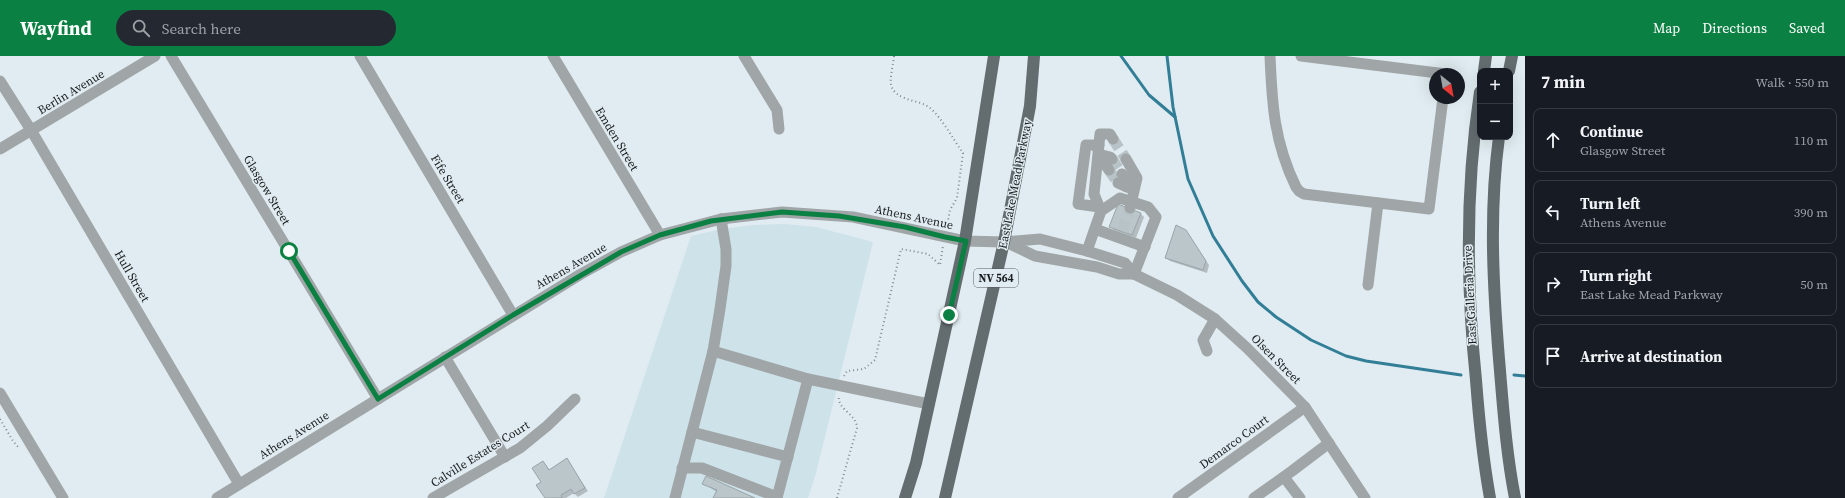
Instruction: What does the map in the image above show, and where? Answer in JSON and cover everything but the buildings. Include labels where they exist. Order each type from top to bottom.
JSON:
[{"type":"main road","name":"NV 564","points":[[905,498],[916,463],[966,241],[994,56]]},
{"type":"main road","name":"East Lake Mead Parkway","points":[[944,498],[1004,242],[1030,106],[1034,56]]},
{"type":"main road","points":[[1484,68],[1486,56]]},
{"type":"main road","points":[[1510,68],[1512,56]]},
{"type":"main road","name":"East Galleria Drive","points":[[1479,104],[1469,196],[1467,249],[1469,313],[1481,437],[1490,498]]},
{"type":"main road","name":"East Galleria Drive","points":[[1499,140],[1493,213],[1493,277],[1505,433],[1515,498]]},
{"type":"street","name":"Berlin Avenue","points":[[0,150],[155,56]]},
{"type":"street","name":"Glasgow Street","points":[[172,56],[378,399]]},
{"type":"street","name":"Fife Street","points":[[360,56],[513,315]]},
{"type":"street","name":"Emden Street","points":[[553,56],[660,235]]},
{"type":"street","points":[[744,56],[777,110],[779,129]]},
{"type":"street","points":[[1270,56],[1275,130],[1279,145],[1296,186],[1299,191],[1304,194],[1429,208],[1442,104]]},
{"type":"street","points":[[1301,56],[1429,72]]},
{"type":"street","name":"Hull Street","points":[[0,81],[31,130],[239,484]]},
{"type":"street","points":[[1087,250],[1100,209],[1094,194],[1100,134],[1110,134],[1113,139]]},
{"type":"street","points":[[1111,165],[1102,161],[1099,150],[1086,144],[1078,204],[1100,209],[1120,198],[1131,205],[1148,207],[1156,217],[1134,274]]},
{"type":"street","points":[[1126,159],[1137,178],[1126,183],[1131,205]]},
{"type":"street","points":[[1368,285],[1378,203]]},
{"type":"street","name":"Athens Avenue","points":[[217,498],[513,315],[621,252],[660,235],[721,219],[782,212],[853,217],[966,241],[985,241]]},
{"type":"street","points":[[675,498],[713,351],[726,266],[726,249],[721,219]]},
{"type":"street","points":[[1094,229],[1121,235],[1144,247]]},
{"type":"street","name":"Olsen Street","points":[[985,241],[1004,242],[1040,239],[1087,250],[1125,263],[1134,274],[1177,295],[1215,319],[1247,348],[1305,407],[1366,498]]},
{"type":"street","name":"Olsen Street","points":[[1004,242],[1035,256],[1097,267],[1119,274],[1134,274]]},
{"type":"street","points":[[1207,351],[1203,340],[1215,319]]},
{"type":"street","points":[[713,351],[808,379],[929,404]]},
{"type":"street","points":[[445,357],[504,457]]},
{"type":"street","points":[[682,468],[702,468],[777,497],[808,379]]},
{"type":"street","points":[[0,393],[63,498]]},
{"type":"street","name":"Calville Estates Court","points":[[434,498],[534,438],[575,399]]},
{"type":"street","name":"Demarco Court","points":[[1178,498],[1305,407]]},
{"type":"street","points":[[692,432],[788,457]]},
{"type":"street","points":[[1254,498],[1329,443]]},
{"type":"street","points":[[1284,477],[1300,498]]},
{"type":"path","points":[[837,498],[857,428],[854,418],[840,403],[839,397],[847,371],[864,369],[875,360],[901,249],[928,254],[940,265],[950,210],[957,198],[963,153],[930,108],[921,103],[900,97],[894,92],[891,84],[894,56]]},
{"type":"path","points":[[0,419],[13,441],[21,449]]},
{"type":"shaded area","points":[[785,224],[816,227],[873,242],[816,473],[808,498],[604,498],[691,236],[722,229],[753,225]]},
{"type":"waterway","points":[[1121,56],[1149,95],[1175,117]]},
{"type":"waterway","points":[[1167,56],[1173,107],[1188,179],[1213,236],[1242,281],[1258,302],[1276,317],[1311,340],[1346,356],[1366,361],[1461,375]]},
{"type":"waterway","points":[[1514,375],[1525,376]]},
{"type":"tunnel","points":[[1113,139],[1126,159]]},
{"type":"tunnel","points":[[1112,159],[1122,174]]},
{"type":"tunnel","points":[[1109,170],[1118,183]]},
{"type":"tunnel","points":[[1122,231],[1130,208]]},
{"type":"route","points":[[289,251],[378,399],[513,315],[621,252],[660,235],[721,219],[782,212],[853,217],[966,241],[949,315]]}]
